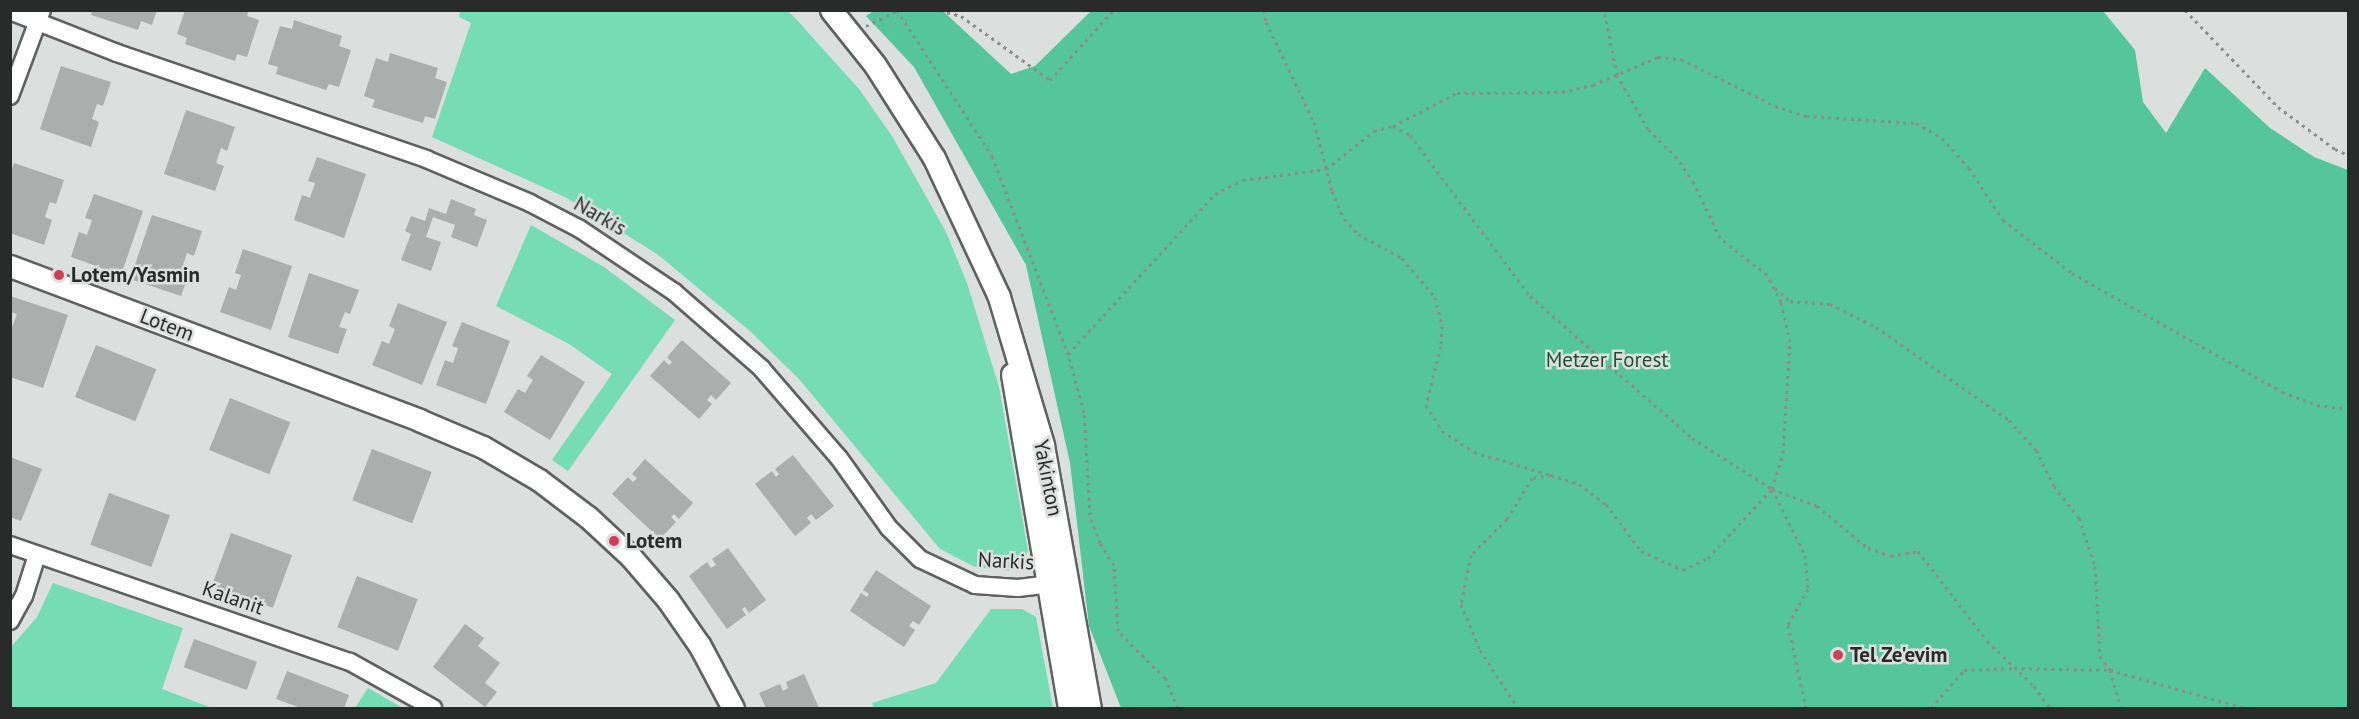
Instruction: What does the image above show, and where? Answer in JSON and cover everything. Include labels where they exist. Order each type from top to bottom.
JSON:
[{"type":"street","name":"Yakinton","points":[[831,10],[853,37],[920,134],[981,254],[1009,354],[1057,583],[1090,708]]},
{"type":"street","name":"Narkis","points":[[10,11],[40,17],[426,159],[530,203],[580,229],[674,292],[761,368],[839,458],[889,528],[920,559],[975,585],[1018,588],[1057,583]]},
{"type":"street","points":[[10,96],[40,17]]},
{"type":"street","name":"Lotem","points":[[10,266],[419,420],[483,447],[539,480],[606,533],[668,600],[700,646],[733,708]]},
{"type":"street","name":"Kalanit","points":[[10,545],[350,662],[433,708]]},
{"type":"street","points":[[10,621],[24,596],[37,555]]},
{"type":"street","name":"Yakinton","points":[[1057,583],[1069,708]]},
{"type":"path","points":[[940,10],[961,16],[1050,80],[1114,10]]},
{"type":"path","points":[[1264,10],[1266,22],[1314,123],[1326,169],[1344,219],[1358,234],[1402,258],[1434,297],[1442,326],[1441,346],[1426,405],[1442,431],[1474,452],[1579,484],[1606,504],[1641,551],[1683,570],[1708,558],[1772,489],[1783,453],[1790,342],[1781,302],[1767,275],[1720,238],[1694,183],[1677,158],[1648,129],[1617,75],[1610,26],[1604,10]]},
{"type":"path","points":[[2185,10],[2278,107],[2334,149],[2349,155]]},
{"type":"path","points":[[853,37],[875,19],[898,11],[992,156],[1068,354],[1084,412],[1090,515],[1100,543],[1114,565],[1118,631],[1165,678],[1178,708]]},
{"type":"path","points":[[1068,354],[1215,194],[1243,180],[1326,169],[1374,131],[1393,126],[1458,93],[1562,92],[1617,75],[1658,57],[1682,59],[1775,106],[1806,116],[1916,123],[1942,138],[2003,220],[2072,273],[2282,392],[2318,405],[2349,409]]},
{"type":"path","points":[[1393,126],[1410,135],[1530,296],[1692,438],[1772,489],[1817,506],[1868,548],[1891,556],[1918,551],[1987,641],[2034,686],[2050,708]]},
{"type":"path","points":[[1773,287],[1790,301],[1830,304],[1876,327],[1944,371],[2009,420],[2022,435],[2079,518],[2095,566],[2100,656],[2110,670],[2121,708]]},
{"type":"path","points":[[1518,708],[1480,650],[1461,604],[1471,555],[1507,519],[1532,478],[1551,475]]},
{"type":"path","points":[[1772,489],[1804,555],[1808,589],[1788,625],[1806,708]]},
{"type":"path","points":[[1931,708],[1964,670],[2014,668],[2110,670],[2246,708]]},
{"type":"green space","points":[[787,10],[859,89],[892,136],[946,232],[967,283],[999,387],[1028,550],[1023,565],[1009,571],[975,567],[940,549],[799,379],[750,331],[657,254],[567,198],[432,137],[471,23],[459,17],[460,11]]},
{"type":"green space","name":"Metzer Forest","points":[[875,10],[943,11],[1011,74],[1035,66],[1091,11],[2103,11],[2135,50],[2143,102],[2166,133],[2205,68],[2270,128],[2314,157],[2348,170],[2348,708],[1121,708],[1089,626],[1070,463],[1026,265],[914,67],[866,16]]},
{"type":"green space","points":[[531,225],[604,267],[675,320],[568,471],[552,460],[612,374],[569,344],[496,306]]},
{"type":"green space","points":[[53,583],[183,628],[162,689],[212,708],[11,708],[11,647],[37,617]]},
{"type":"green space","points":[[991,609],[1022,609],[1036,617],[1053,708],[874,708],[872,703],[936,683]]},
{"type":"green space","points":[[368,688],[401,707],[355,708]]},
{"type":"building","points":[[92,10],[157,10],[152,25],[141,21],[138,30],[91,15]]},
{"type":"building","points":[[185,10],[249,10],[247,16],[259,20],[247,57],[237,54],[235,61],[185,44],[187,38],[177,34]]},
{"type":"building","points":[[294,20],[342,36],[339,46],[351,50],[339,87],[329,84],[326,90],[276,74],[278,67],[268,64],[280,26],[292,29]]},
{"type":"building","points":[[390,53],[438,68],[435,78],[447,82],[435,119],[425,116],[423,123],[372,107],[375,100],[364,96],[376,58],[388,62]]},
{"type":"building","points":[[61,66],[111,82],[103,106],[97,104],[92,119],[99,122],[91,147],[40,129]]},
{"type":"building","points":[[186,110],[235,127],[227,151],[221,148],[216,163],[224,166],[215,191],[164,174]]},
{"type":"building","points":[[317,157],[366,174],[344,238],[294,220],[302,195],[310,198],[315,183],[308,181]]},
{"type":"building","points":[[14,163],[64,180],[56,204],[50,202],[45,217],[52,220],[44,245],[10,233],[10,175]]},
{"type":"building","points":[[94,194],[143,211],[121,275],[71,257],[79,232],[87,235],[92,220],[85,218]]},
{"type":"building","points":[[451,199],[476,209],[474,215],[487,220],[477,247],[451,237],[455,225],[433,217],[426,237],[441,242],[431,271],[401,260],[411,234],[405,231],[411,216],[425,221],[429,208],[446,214]]},
{"type":"building","points":[[152,215],[202,231],[194,256],[187,253],[182,268],[190,271],[181,296],[130,279]]},
{"type":"building","points":[[243,249],[292,266],[271,330],[220,312],[229,287],[236,290],[241,275],[235,273]]},
{"type":"building","points":[[309,273],[359,290],[350,314],[345,312],[339,327],[347,329],[338,354],[288,337]]},
{"type":"building","points":[[10,296],[68,315],[43,388],[10,377],[10,332],[17,314],[10,312]]},
{"type":"building","points":[[398,303],[447,322],[422,385],[372,365],[382,341],[389,344],[395,329],[389,326]]},
{"type":"building","points":[[462,322],[510,341],[486,404],[436,385],[445,360],[453,363],[458,348],[452,346]]},
{"type":"building","points":[[682,340],[731,383],[716,400],[711,395],[707,400],[712,404],[699,419],[650,376],[664,360],[669,365],[672,362],[667,357]]},
{"type":"building","points":[[96,345],[156,369],[135,421],[75,397]]},
{"type":"building","points":[[541,355],[585,382],[550,440],[504,412],[518,389],[525,393],[533,380],[527,376]]},
{"type":"building","points":[[230,398],[290,422],[269,474],[209,450]]},
{"type":"building","points":[[372,449],[432,472],[412,523],[352,500]]},
{"type":"building","points":[[793,455],[834,506],[816,520],[811,514],[807,518],[811,523],[795,536],[755,484],[772,471],[776,477],[779,474],[775,469]]},
{"type":"building","points":[[10,457],[42,469],[21,521],[10,517]]},
{"type":"building","points":[[645,459],[693,503],[679,519],[674,514],[671,517],[676,522],[660,539],[612,494],[628,477],[633,482],[637,478],[632,474]]},
{"type":"building","points":[[109,493],[170,515],[151,567],[90,545]]},
{"type":"building","points":[[231,533],[292,555],[273,608],[212,586]]},
{"type":"building","points":[[728,548],[766,600],[749,613],[745,607],[742,609],[746,615],[727,629],[689,576],[707,562],[711,568],[716,565],[712,559]]},
{"type":"building","points":[[876,570],[931,606],[919,625],[913,621],[909,626],[915,630],[904,647],[850,611],[861,593],[867,597],[869,594],[863,590]]},
{"type":"building","points":[[357,576],[418,599],[398,651],[337,627]]},
{"type":"building","points":[[465,624],[484,638],[478,646],[500,663],[485,683],[497,692],[485,707],[433,667]]},
{"type":"building","points":[[194,639],[257,662],[247,690],[184,667]]},
{"type":"building","points":[[287,671],[349,695],[344,708],[301,708],[276,699]]},
{"type":"building","points":[[804,674],[819,708],[766,708],[759,693],[780,684],[783,691],[788,688],[786,682]]},
{"type":"place","name":"Lotem/Yasmin","points":[[59,275]]},
{"type":"place","name":"Lotem","points":[[614,541]]},
{"type":"place","name":"Tel Ze'evim","points":[[1838,655]]}]
